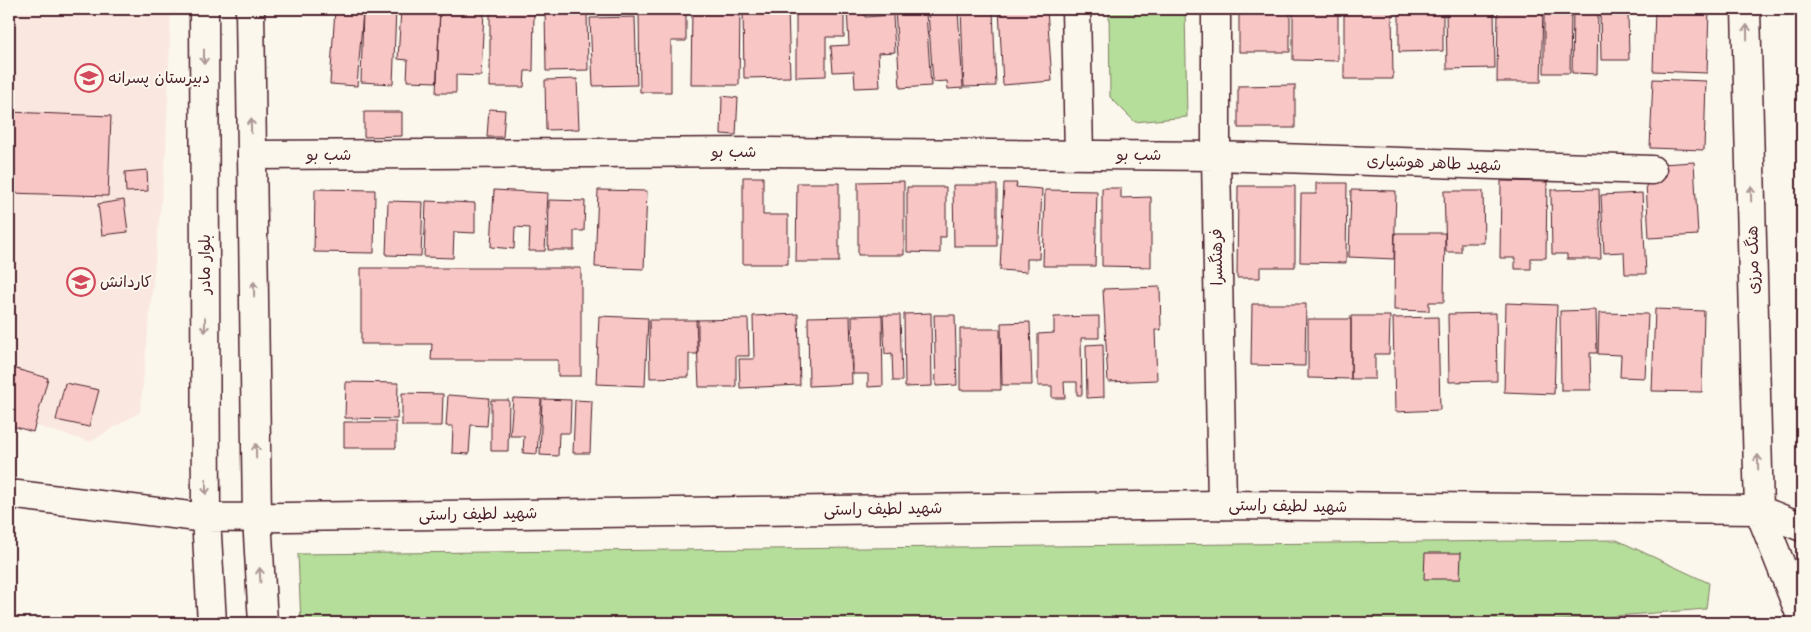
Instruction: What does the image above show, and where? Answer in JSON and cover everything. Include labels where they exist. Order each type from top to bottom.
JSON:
[{"type":"main road","name":"بلوار مادر","points":[[204,9],[206,518],[212,623]]},
{"type":"main road","points":[[250,9],[257,517],[263,623]]},
{"type":"main road","points":[[1076,9],[1079,155]]},
{"type":"main road","name":"فرهنگسرا","points":[[1216,9],[1216,156],[1222,505]]},
{"type":"main road","name":"هنگ مرزی","points":[[1746,9],[1759,510],[1800,617]]},
{"type":"main road","name":"شب بو","points":[[252,155],[766,152],[1216,156]]},
{"type":"main road","name":"شهید طاهر هوشیاری","points":[[1216,156],[1652,170]]},
{"type":"main road","name":"شهید لطیف راستی","points":[[9,494],[206,518],[1222,505],[1759,510]]},
{"type":"main road","points":[[1759,510],[1802,527]]},
{"type":"shaded area","name":"کاردانش","points":[[9,9],[171,9],[166,152],[140,412],[90,442],[9,418]]},
{"type":"green space","points":[[1109,9],[1185,9],[1187,117],[1135,122],[1110,97]]},
{"type":"green space","points":[[1617,540],[1709,583],[1706,609],[1526,623],[301,623],[298,554]]},
{"type":"building","points":[[335,9],[363,11],[357,86],[330,84]]},
{"type":"building","points":[[363,9],[396,9],[393,84],[361,82]]},
{"type":"building","points":[[401,9],[440,10],[437,82],[407,81],[408,60],[398,59]]},
{"type":"building","points":[[440,9],[484,10],[481,76],[456,75],[456,93],[436,93]]},
{"type":"building","points":[[545,9],[587,9],[588,70],[546,71]]},
{"type":"building","points":[[692,9],[740,9],[739,85],[691,85]]},
{"type":"building","points":[[743,9],[788,9],[790,77],[744,78]]},
{"type":"building","points":[[796,9],[844,9],[844,37],[826,37],[826,76],[796,77]]},
{"type":"building","points":[[847,9],[864,9],[865,17],[893,15],[895,52],[878,53],[880,87],[855,88],[854,71],[833,72],[831,46],[849,45]]},
{"type":"building","points":[[895,9],[913,9],[913,14],[926,13],[931,86],[900,88]]},
{"type":"building","points":[[961,9],[993,9],[996,86],[964,87]]},
{"type":"building","points":[[999,9],[1047,9],[1052,81],[1003,85]]},
{"type":"building","points":[[1239,9],[1290,9],[1290,52],[1239,52]]},
{"type":"building","points":[[1293,9],[1338,9],[1338,61],[1293,60]]},
{"type":"building","points":[[1344,9],[1392,9],[1393,79],[1344,79]]},
{"type":"building","points":[[1399,9],[1443,9],[1443,51],[1399,52]]},
{"type":"building","points":[[1446,9],[1494,9],[1495,68],[1447,69]]},
{"type":"building","points":[[1498,9],[1543,9],[1541,82],[1497,82]]},
{"type":"building","points":[[1573,9],[1590,9],[1590,11],[1598,12],[1597,74],[1572,73]]},
{"type":"building","points":[[1655,9],[1709,9],[1707,73],[1653,71]]},
{"type":"building","points":[[490,10],[534,11],[533,71],[525,71],[524,87],[490,87]]},
{"type":"building","points":[[958,10],[963,88],[948,89],[947,81],[933,82],[928,12]]},
{"type":"building","points":[[1544,10],[1571,10],[1570,73],[1544,73]]},
{"type":"building","points":[[1628,10],[1629,60],[1601,60],[1600,11]]},
{"type":"building","points":[[639,14],[686,14],[686,41],[671,41],[671,92],[640,92]]},
{"type":"building","points":[[635,17],[637,85],[593,86],[590,18]]},
{"type":"building","points":[[577,79],[579,129],[546,130],[545,80]]},
{"type":"building","points":[[1653,79],[1706,81],[1704,150],[1650,148]]},
{"type":"building","points":[[1295,85],[1295,128],[1238,128],[1238,86]]},
{"type":"building","points":[[722,96],[738,98],[736,135],[721,134]]},
{"type":"building","points":[[489,109],[505,110],[503,137],[487,137]]},
{"type":"building","points":[[9,112],[111,116],[108,196],[9,193]]},
{"type":"building","points":[[364,112],[402,112],[402,136],[364,137]]},
{"type":"building","points":[[1694,162],[1698,235],[1649,238],[1645,165]]},
{"type":"building","points":[[147,170],[148,191],[126,192],[125,172]]},
{"type":"building","points":[[743,177],[763,177],[763,215],[788,215],[788,264],[743,264]]},
{"type":"building","points":[[904,181],[904,255],[858,255],[858,182]]},
{"type":"building","points":[[1501,181],[1547,182],[1546,258],[1531,258],[1531,269],[1515,269],[1515,258],[1500,258]]},
{"type":"building","points":[[797,183],[839,183],[839,262],[796,262]]},
{"type":"building","points":[[1004,183],[1017,183],[1016,187],[1042,189],[1039,259],[1027,259],[1027,272],[1000,270]]},
{"type":"building","points":[[1316,183],[1347,183],[1346,263],[1300,262],[1301,194],[1316,194]]},
{"type":"building","points":[[953,185],[997,185],[997,246],[954,246]]},
{"type":"building","points":[[1238,186],[1295,186],[1295,267],[1260,267],[1260,278],[1237,278]]},
{"type":"building","points":[[907,187],[946,187],[946,237],[940,237],[940,253],[907,252]]},
{"type":"building","points":[[1102,188],[1121,188],[1121,198],[1151,197],[1151,267],[1102,266]]},
{"type":"building","points":[[315,189],[375,190],[374,253],[314,252]]},
{"type":"building","points":[[1599,189],[1601,259],[1567,259],[1567,254],[1552,254],[1551,190]]},
{"type":"building","points":[[494,190],[548,193],[545,251],[529,251],[530,228],[515,227],[514,249],[491,247]]},
{"type":"building","points":[[598,190],[647,191],[644,269],[595,267]]},
{"type":"building","points":[[1045,190],[1097,191],[1095,266],[1043,266]]},
{"type":"building","points":[[1351,190],[1396,191],[1394,259],[1349,257]]},
{"type":"building","points":[[1444,191],[1483,191],[1484,243],[1461,243],[1461,252],[1446,252]]},
{"type":"building","points":[[1642,193],[1646,274],[1625,274],[1624,252],[1604,253],[1601,195]]},
{"type":"building","points":[[124,200],[128,232],[102,235],[98,204]]},
{"type":"building","points":[[549,200],[585,201],[584,231],[574,231],[574,250],[548,250]]},
{"type":"building","points":[[388,201],[423,202],[421,256],[386,255]]},
{"type":"building","points":[[426,201],[475,203],[475,233],[454,232],[453,258],[424,257]]},
{"type":"building","points":[[1395,233],[1445,233],[1444,302],[1429,302],[1429,311],[1394,310]]},
{"type":"building","points":[[361,268],[581,268],[581,376],[558,376],[558,360],[431,360],[432,344],[361,344]]},
{"type":"building","points":[[1160,287],[1161,330],[1155,330],[1157,380],[1108,382],[1103,289]]},
{"type":"building","points":[[1506,303],[1557,305],[1554,394],[1504,392]]},
{"type":"building","points":[[1252,304],[1306,304],[1305,366],[1251,365]]},
{"type":"building","points":[[1655,309],[1704,311],[1702,392],[1652,391]]},
{"type":"building","points":[[1596,310],[1597,353],[1590,353],[1591,390],[1561,390],[1560,311]]},
{"type":"building","points":[[931,313],[932,386],[905,387],[904,314]]},
{"type":"building","points":[[1496,313],[1497,381],[1449,382],[1448,314]]},
{"type":"building","points":[[1599,313],[1648,314],[1645,378],[1620,377],[1621,355],[1598,354]]},
{"type":"building","points":[[798,314],[800,385],[740,388],[739,359],[754,359],[753,316]]},
{"type":"building","points":[[882,315],[883,386],[868,387],[868,374],[853,374],[852,316]]},
{"type":"building","points":[[883,315],[900,315],[902,381],[893,381],[892,353],[885,354]]},
{"type":"building","points":[[934,315],[955,315],[957,385],[936,386]]},
{"type":"building","points":[[599,316],[648,318],[645,386],[596,384]]},
{"type":"building","points":[[850,316],[852,384],[809,386],[808,317]]},
{"type":"building","points":[[1099,316],[1099,338],[1081,338],[1082,395],[1077,395],[1077,382],[1064,382],[1065,398],[1052,398],[1052,386],[1038,386],[1038,334],[1054,333],[1054,317]]},
{"type":"building","points":[[1351,316],[1390,316],[1389,354],[1375,354],[1375,379],[1351,379]]},
{"type":"building","points":[[1438,317],[1440,410],[1395,412],[1393,318]]},
{"type":"building","points":[[748,319],[749,356],[736,356],[736,387],[699,387],[696,320]]},
{"type":"building","points":[[1308,319],[1351,319],[1351,379],[1308,378]]},
{"type":"building","points":[[649,320],[698,320],[698,354],[689,354],[689,377],[650,378]]},
{"type":"building","points":[[1030,322],[1032,385],[1002,385],[1001,323]]},
{"type":"building","points":[[960,329],[1000,329],[1001,390],[960,390]]},
{"type":"building","points":[[1103,344],[1104,397],[1087,398],[1086,345]]},
{"type":"building","points":[[9,367],[48,378],[33,432],[9,425]]},
{"type":"building","points":[[346,382],[398,383],[397,419],[345,418]]},
{"type":"building","points":[[65,383],[99,390],[89,427],[56,420]]},
{"type":"building","points":[[402,393],[443,394],[442,426],[402,426]]},
{"type":"building","points":[[448,395],[489,398],[487,426],[471,425],[469,454],[452,453],[453,426],[446,426]]},
{"type":"building","points":[[513,398],[541,399],[537,454],[523,453],[524,436],[510,436]]},
{"type":"building","points":[[542,399],[571,400],[570,433],[559,433],[558,456],[540,455]]},
{"type":"building","points":[[491,400],[509,400],[508,451],[491,451]]},
{"type":"building","points":[[575,400],[592,401],[590,453],[573,453]]},
{"type":"building","points":[[344,422],[396,422],[396,448],[344,448]]},
{"type":"building","points":[[1425,553],[1461,553],[1460,579],[1424,579]]},
{"type":"place","name":"دبیرستان پسرانه","points":[[89,78]]},
{"type":"place","name":"کاردانش","points":[[81,282]]}]
